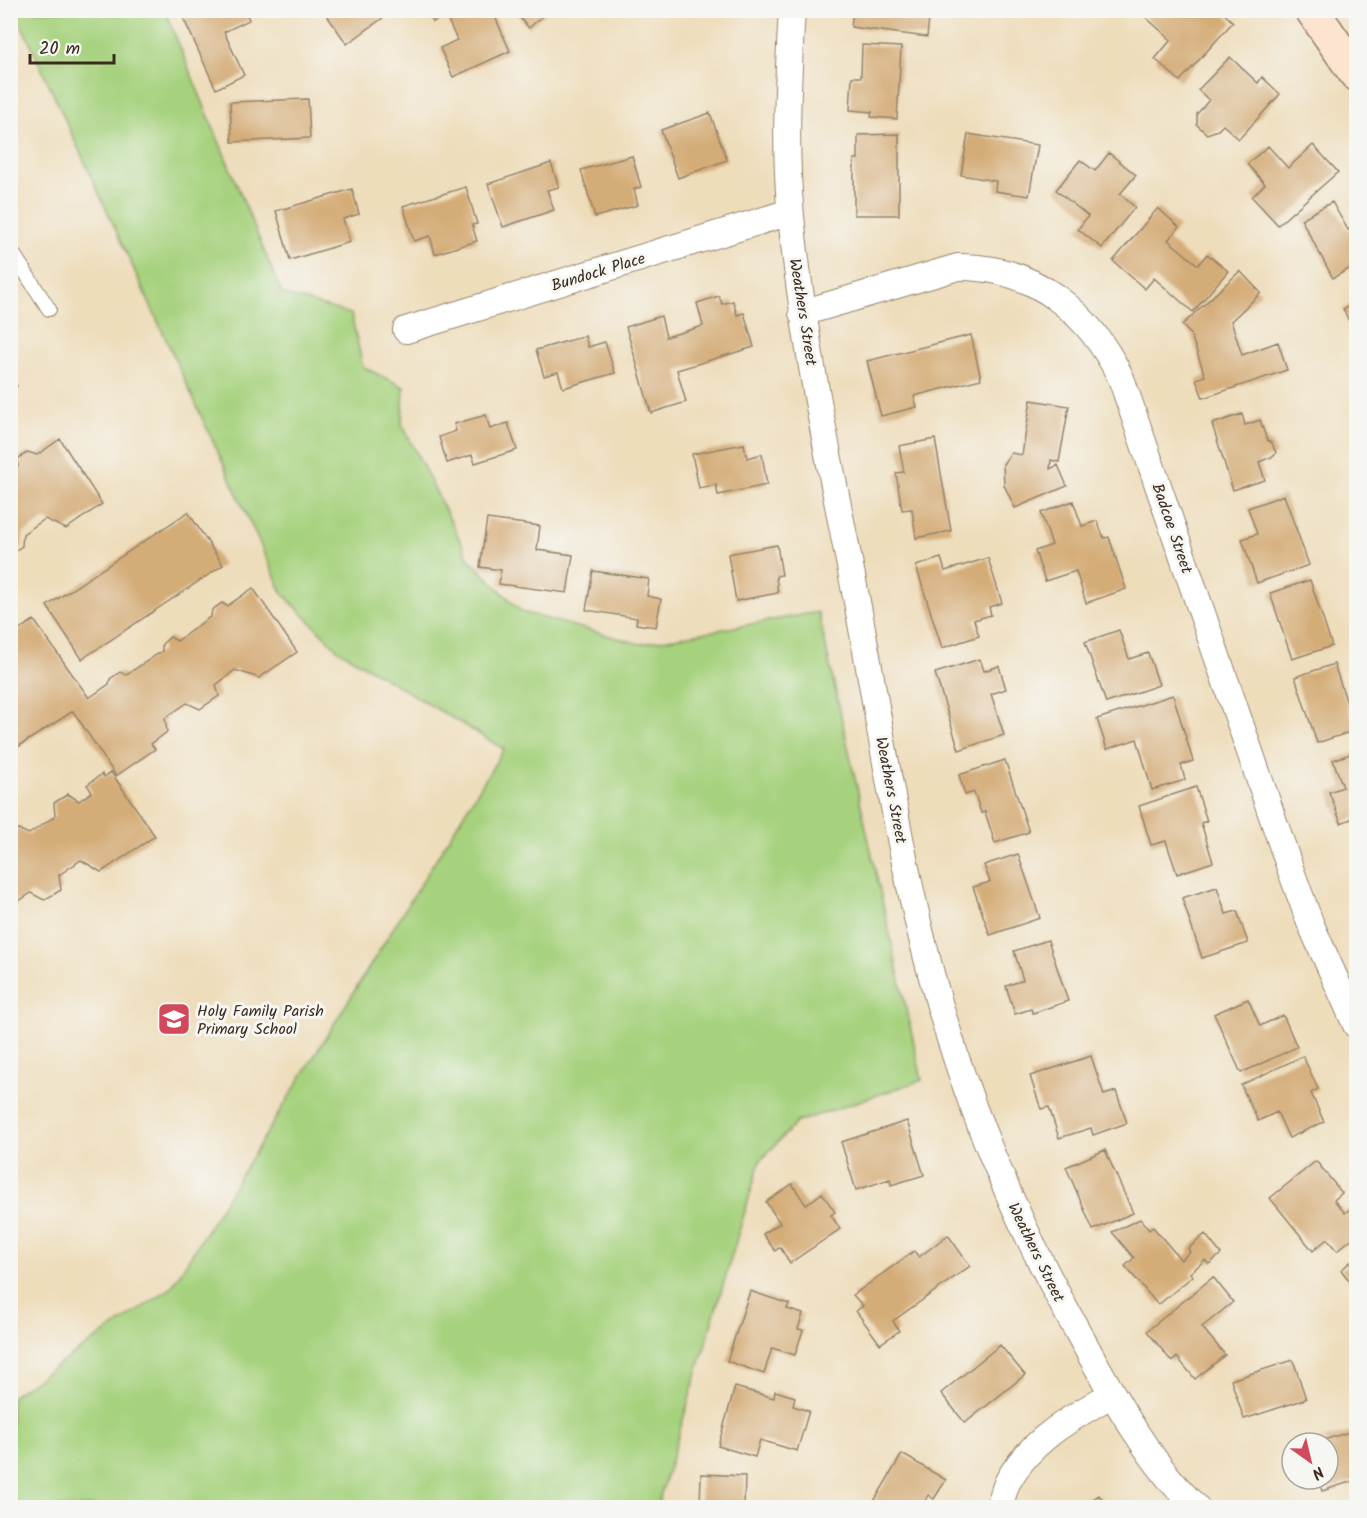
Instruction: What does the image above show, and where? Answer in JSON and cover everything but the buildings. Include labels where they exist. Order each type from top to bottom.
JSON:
[{"type":"street","name":"Weathers Street","points":[[792,10],[787,87],[790,212],[802,313],[906,863],[934,985],[954,1051],[995,1165],[1049,1281],[1112,1394],[1167,1475],[1197,1508]]},
{"type":"street","points":[[1312,10],[1356,74]]},
{"type":"street","name":"Bundock Place","points":[[406,330],[790,212]]},
{"type":"street","name":"Badcoe Street","points":[[802,313],[958,267],[977,267],[997,270],[1035,283],[1070,307],[1100,340],[1121,378],[1311,925],[1356,1025]]},
{"type":"street","points":[[999,1508],[1007,1482],[1028,1451],[1055,1428],[1112,1394]]},
{"type":"lane","points":[[10,249],[49,309]]},
{"type":"green space","points":[[21,11],[165,11],[282,294],[351,314],[363,367],[404,387],[402,424],[470,560],[522,612],[640,644],[818,612],[922,1080],[797,1122],[760,1161],[657,1507],[11,1507],[11,1397],[171,1288],[504,749],[338,650],[283,594],[18,17]]},
{"type":"place","name":"Holy Family Parish Primary School","points":[[174,1019]]}]
